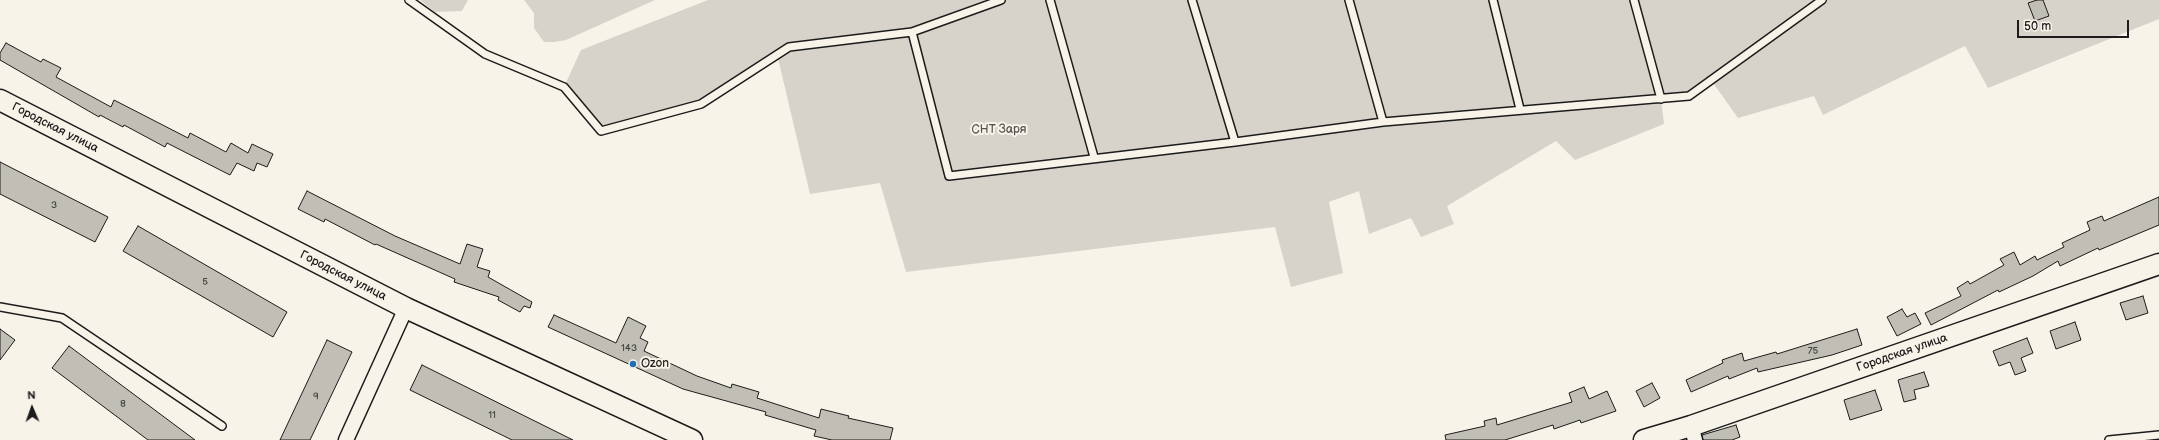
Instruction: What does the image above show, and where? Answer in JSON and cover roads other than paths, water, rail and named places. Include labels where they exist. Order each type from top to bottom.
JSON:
[{"type":"street","name":"Городская улица","points":[[0,100],[406,308],[690,440]]},
{"type":"street","name":"Городская улица","points":[[1644,440],[1693,433],[2159,264]]},
{"type":"street","points":[[346,440],[406,308]]},
{"type":"lane","points":[[409,0],[485,54],[564,87],[602,131],[701,104],[789,47],[912,32],[1001,0]]},
{"type":"lane","points":[[1050,0],[1094,158]]},
{"type":"lane","points":[[1192,0],[1235,142]]},
{"type":"lane","points":[[1349,0],[1383,122]]},
{"type":"lane","points":[[1493,0],[1520,109]]},
{"type":"lane","points":[[1634,0],[1661,99]]},
{"type":"lane","points":[[912,32],[949,176],[1235,142],[1383,122],[1520,109],[1689,96],[1822,0]]},
{"type":"lane","points":[[0,307],[62,318],[222,426]]},
{"type":"lane","points":[[2109,440],[2159,436]]},
{"type":"place","name":"Ozon","points":[[633,364]]},
{"type":"park label","name":"СНТ Заря","points":[[999,130]]}]
